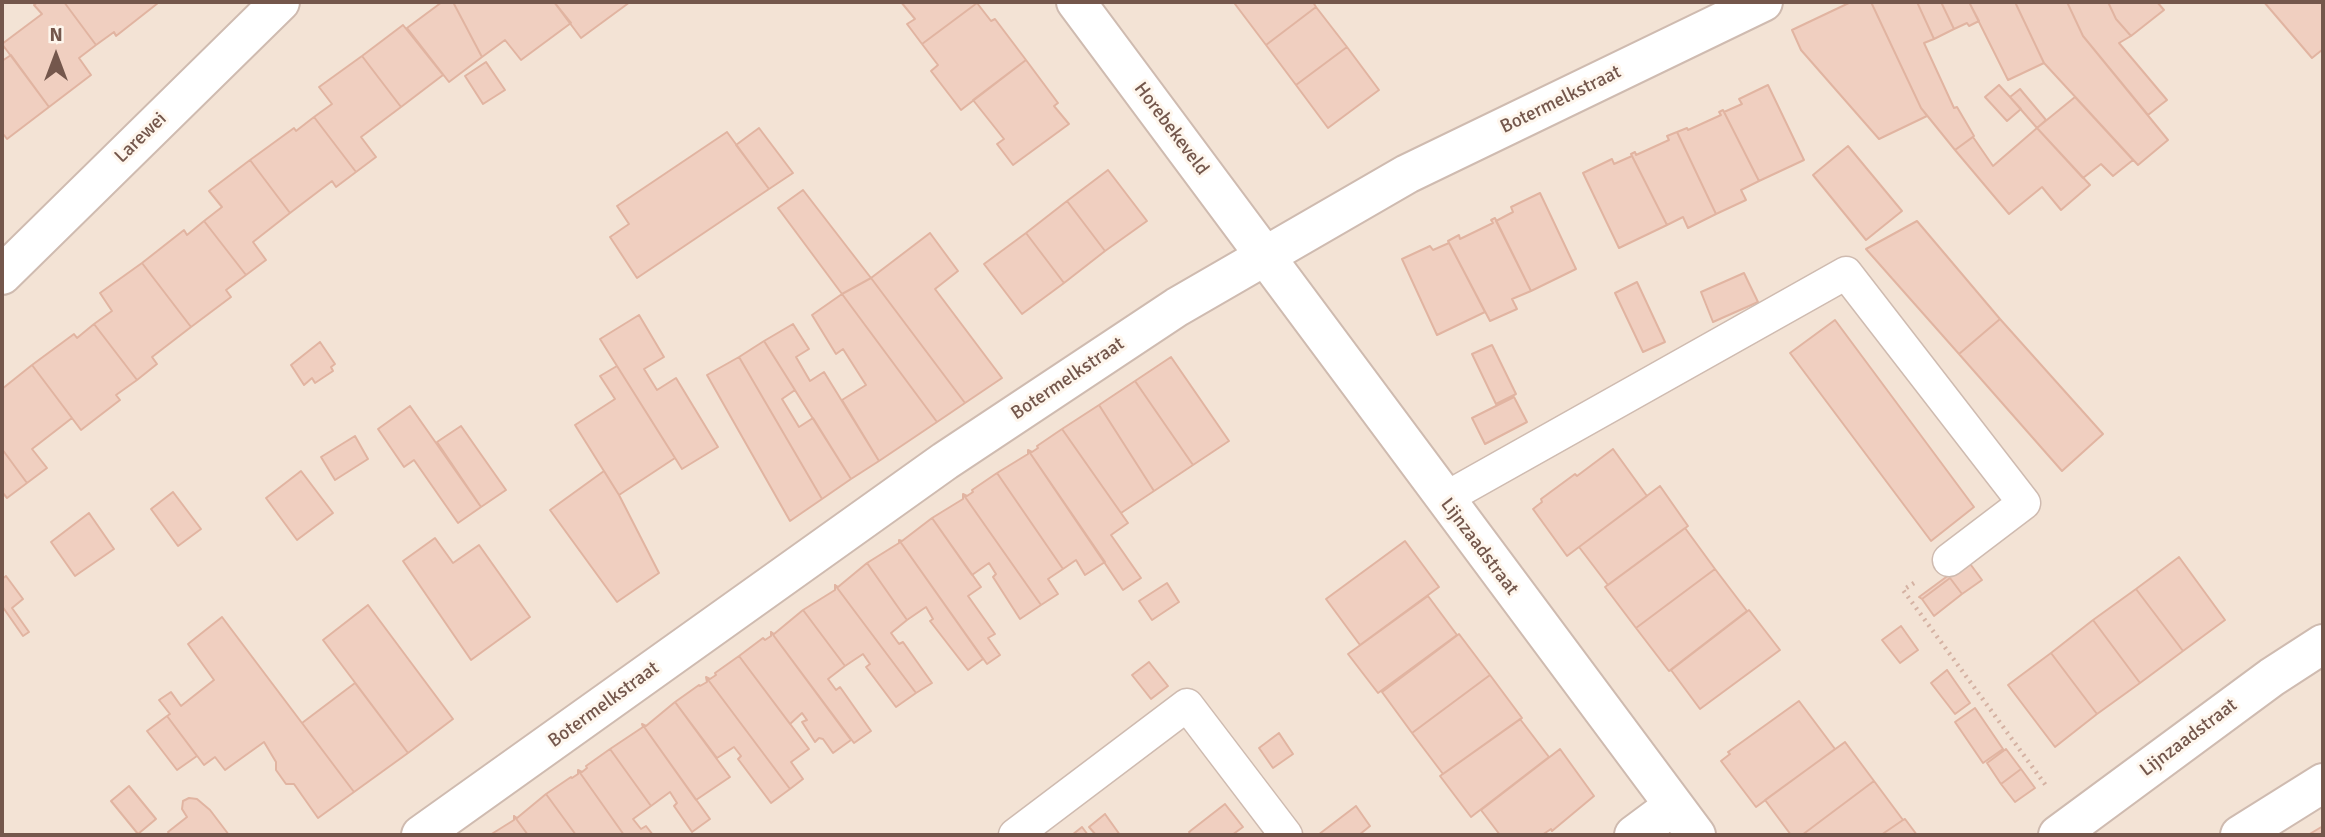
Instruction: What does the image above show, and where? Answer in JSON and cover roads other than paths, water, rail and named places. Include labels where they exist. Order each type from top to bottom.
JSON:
[{"type":"street","name":"Larewei","points":[[2,275],[280,2]]},
{"type":"street","name":"Horebekeveld","points":[[1076,2],[1266,256]]},
{"type":"street","name":"Botermelkstraat","points":[[421,835],[945,461],[1177,306],[1407,174],[1763,2]]},
{"type":"street","name":"Lijnzaadstraat","points":[[1266,256],[1684,821]]},
{"type":"street","name":"Lijnzaadstraat","points":[[2065,830],[2272,677],[2323,644]]},
{"type":"street","points":[[2240,835],[2323,783]]},
{"type":"street","points":[[1634,835],[1684,821]]},
{"type":"lane","points":[[1444,499],[1846,273],[2024,503],[1949,560]]},
{"type":"lane","points":[[1014,835],[1187,705],[1286,835]]}]
